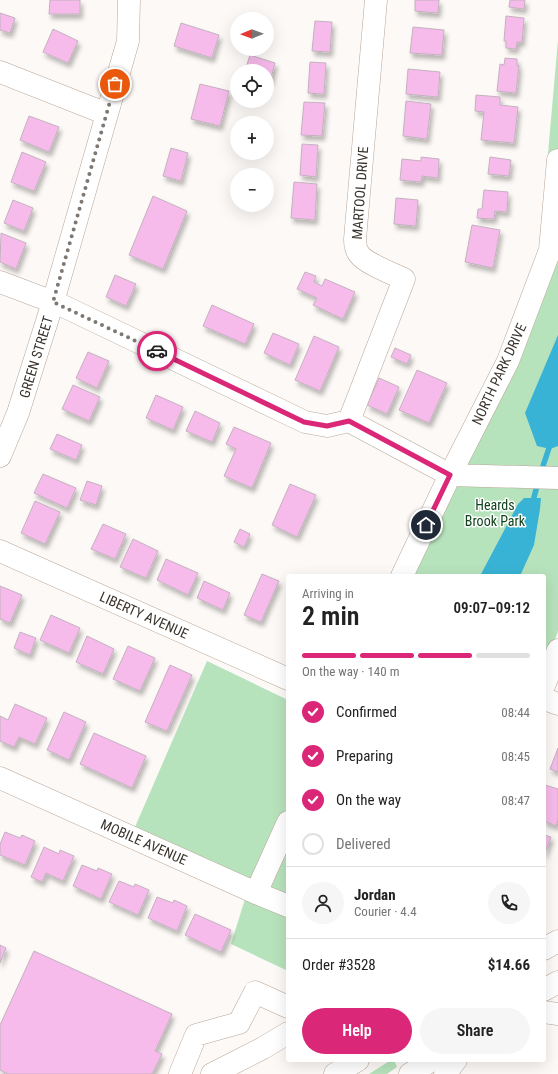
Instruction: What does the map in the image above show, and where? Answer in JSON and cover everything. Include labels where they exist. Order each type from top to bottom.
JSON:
[{"type":"main road","name":"GREEN STREET","points":[[0,456],[18,413],[53,302],[128,41],[130,0]]},
{"type":"main road","name":"MARTOOL DRIVE","points":[[349,421],[404,279],[359,255],[356,248],[355,239],[376,0]]},
{"type":"main road","points":[[0,72],[107,114]]},
{"type":"main road","name":"NORTH PARK DRIVE","points":[[403,574],[450,475],[508,361],[550,250],[558,160]]},
{"type":"main road","points":[[0,282],[53,302],[304,422],[327,426],[349,421],[450,475],[558,478]]},
{"type":"main road","name":"LIBERTY AVENUE","points":[[0,551],[286,678]]},
{"type":"main road","points":[[546,681],[558,650]]},
{"type":"main road","points":[[546,700],[558,704]]},
{"type":"main road","name":"MOBILE AVENUE","points":[[0,778],[286,905]]},
{"type":"main road","points":[[256,893],[286,826]]},
{"type":"main road","points":[[546,948],[558,941]]},
{"type":"main road","points":[[546,989],[558,982]]},
{"type":"main road","points":[[180,1074],[196,1035],[239,1023],[255,992],[286,1006]]},
{"type":"main road","points":[[546,1012],[558,1014]]},
{"type":"main road","points":[[212,1074],[263,1048],[286,1034]]},
{"type":"main road","points":[[334,1074],[355,1062]]},
{"type":"main road","points":[[410,1074],[429,1062]]},
{"type":"main road","points":[[445,1074],[454,1062]]},
{"type":"green space","name":"Heards Brook Park","points":[[558,40],[558,631],[546,666],[546,574],[395,574],[537,278]]},
{"type":"green space","points":[[207,661],[286,699],[286,970],[231,944],[250,883],[135,827]]},
{"type":"green space","points":[[388,1062],[395,1062],[397,1067],[387,1074],[369,1074]]},
{"type":"water","points":[[558,335],[558,446],[550,449],[537,446],[525,413]]},
{"type":"water","points":[[524,498],[541,498],[534,545],[521,574],[481,574],[518,504]]},
{"type":"building","points":[[50,0],[80,0],[80,14],[49,14]]},
{"type":"building","points":[[415,0],[439,0],[438,13],[415,11]]},
{"type":"building","points":[[510,0],[525,0],[524,9],[509,7]]},
{"type":"building","points":[[0,13],[15,18],[10,33],[0,30]]},
{"type":"building","points":[[506,16],[524,18],[522,42],[517,42],[516,49],[506,48],[506,41],[504,41]]},
{"type":"building","points":[[315,21],[332,22],[330,52],[312,51]]},
{"type":"building","points":[[181,23],[219,35],[212,58],[174,46]]},
{"type":"building","points":[[413,27],[444,30],[442,55],[410,53]]},
{"type":"building","points":[[53,29],[78,41],[68,63],[43,52]]},
{"type":"building","points":[[250,56],[275,63],[274,67],[274,64],[247,64]]},
{"type":"building","points":[[505,58],[517,59],[517,66],[519,66],[516,93],[497,91],[500,64],[504,65]]},
{"type":"building","points":[[310,62],[326,63],[324,94],[308,93]]},
{"type":"building","points":[[408,69],[440,72],[438,97],[406,94]]},
{"type":"building","points":[[200,84],[229,91],[220,126],[191,119]]},
{"type":"building","points":[[476,95],[500,97],[500,105],[518,107],[514,143],[481,140],[484,112],[475,111]]},
{"type":"building","points":[[406,101],[431,104],[427,139],[403,136]]},
{"type":"building","points":[[304,102],[325,103],[322,136],[301,135]]},
{"type":"building","points":[[29,116],[59,127],[49,152],[20,140]]},
{"type":"building","points":[[302,144],[318,145],[316,177],[300,175]]},
{"type":"building","points":[[171,148],[188,153],[181,181],[163,176]]},
{"type":"building","points":[[22,152],[46,162],[34,191],[11,182]]},
{"type":"building","points":[[421,157],[439,159],[438,178],[422,176],[421,182],[400,180],[402,159],[421,161]]},
{"type":"building","points":[[490,157],[511,160],[509,176],[488,174]]},
{"type":"building","points":[[294,182],[317,184],[315,220],[291,218]]},
{"type":"building","points":[[484,190],[508,192],[507,212],[495,211],[494,219],[477,218],[478,209],[482,209]]},
{"type":"building","points":[[153,196],[187,211],[163,269],[129,255]]},
{"type":"building","points":[[396,198],[418,200],[416,226],[394,224]]},
{"type":"building","points":[[13,200],[33,208],[24,231],[4,223]]},
{"type":"building","points":[[472,225],[500,230],[493,268],[465,262]]},
{"type":"building","points":[[1,233],[26,243],[16,269],[0,262]]},
{"type":"building","points":[[305,272],[316,276],[314,282],[322,286],[325,279],[355,292],[343,319],[313,305],[317,298],[297,289]]},
{"type":"building","points":[[115,275],[136,284],[126,306],[106,297]]},
{"type":"building","points":[[212,305],[254,324],[245,344],[203,326]]},
{"type":"building","points":[[273,333],[299,344],[290,365],[264,353]]},
{"type":"building","points":[[314,336],[339,347],[320,391],[295,380]]},
{"type":"building","points":[[395,348],[411,355],[407,364],[391,357]]},
{"type":"building","points":[[88,352],[109,361],[97,388],[76,378]]},
{"type":"building","points":[[417,370],[447,383],[429,423],[399,410]]},
{"type":"building","points":[[379,378],[399,387],[387,414],[367,405]]},
{"type":"building","points":[[73,385],[100,397],[89,421],[62,409]]},
{"type":"building","points":[[156,395],[183,407],[173,430],[146,418]]},
{"type":"building","points":[[195,411],[220,423],[212,442],[186,431]]},
{"type":"building","points":[[234,427],[271,443],[252,488],[224,476],[236,449],[226,444]]},
{"type":"building","points":[[57,434],[82,445],[76,460],[50,449]]},
{"type":"building","points":[[43,474],[76,488],[67,508],[34,493]]},
{"type":"building","points":[[87,481],[102,486],[96,505],[80,500]]},
{"type":"building","points":[[290,484],[316,495],[297,537],[272,525]]},
{"type":"building","points":[[35,501],[60,512],[45,544],[21,533]]},
{"type":"building","points":[[103,524],[126,534],[115,559],[91,549]]},
{"type":"building","points":[[240,529],[250,534],[244,547],[234,542]]},
{"type":"building","points":[[133,539],[158,551],[146,578],[120,567]]},
{"type":"building","points":[[166,559],[198,573],[188,595],[157,580]]},
{"type":"building","points":[[262,574],[279,581],[261,622],[244,615]]},
{"type":"building","points":[[204,581],[230,593],[223,610],[197,598]]},
{"type":"building","points":[[0,586],[22,595],[10,623],[0,619]]},
{"type":"building","points":[[51,615],[80,628],[69,653],[40,640]]},
{"type":"building","points":[[20,632],[36,638],[30,655],[14,648]]},
{"type":"building","points":[[87,636],[114,649],[103,674],[76,662]]},
{"type":"building","points":[[128,646],[155,658],[140,691],[113,679]]},
{"type":"building","points":[[170,665],[192,675],[167,731],[145,722]]},
{"type":"building","points":[[15,704],[47,718],[35,744],[19,737],[14,747],[0,741],[0,716],[8,720]]},
{"type":"building","points":[[64,712],[86,722],[69,760],[47,750]]},
{"type":"building","points":[[94,733],[146,756],[132,788],[80,764]]},
{"type":"building","points":[[558,748],[558,772],[550,769]]},
{"type":"building","points":[[546,785],[558,789],[558,820],[556,826],[546,822]]},
{"type":"building","points":[[5,832],[20,838],[22,835],[35,841],[25,865],[0,855],[0,844]]},
{"type":"building","points":[[546,836],[551,837],[546,850]]},
{"type":"building","points":[[44,847],[59,854],[60,850],[74,856],[63,881],[46,873],[42,882],[31,877]]},
{"type":"building","points":[[82,865],[97,871],[98,868],[112,874],[101,899],[73,886]]},
{"type":"building","points":[[119,881],[134,887],[135,884],[149,890],[138,915],[109,902]]},
{"type":"building","points":[[157,897],[173,903],[174,900],[187,906],[177,931],[148,918]]},
{"type":"building","points":[[195,914],[231,930],[221,952],[185,935]]},
{"type":"building","points":[[0,945],[6,948],[0,963]]},
{"type":"building","points":[[34,951],[172,1014],[155,1051],[162,1054],[152,1074],[8,1074],[0,1070],[0,1025]]},
{"type":"waterway","points":[[541,472],[551,442]]},
{"type":"waterway","points":[[532,505],[538,482]]},
{"type":"way so far","points":[[115,84],[53,302],[157,351]]},
{"type":"route","points":[[157,351],[304,422],[327,426],[349,421],[450,475],[426,525]]}]
